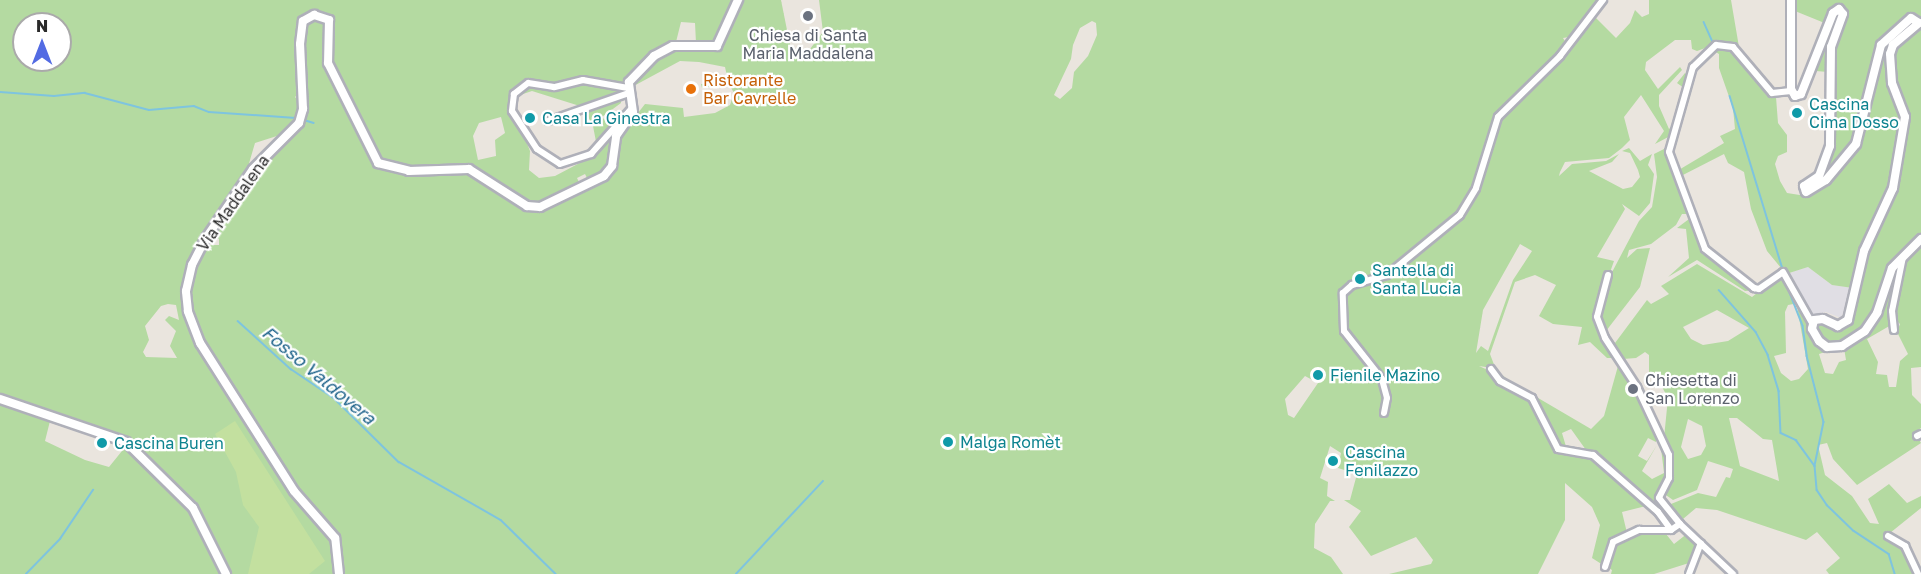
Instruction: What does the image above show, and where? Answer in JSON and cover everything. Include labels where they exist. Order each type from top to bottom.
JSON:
[{"type":"street","points":[[548,121],[629,90],[644,65],[673,46],[717,46],[738,0]]},
{"type":"street","points":[[1384,413],[1387,398],[1382,379],[1344,331],[1343,293],[1352,285],[1387,275],[1460,215],[1476,188],[1498,117],[1560,56],[1603,0]]},
{"type":"street","points":[[1791,0],[1791,91],[1795,96],[1801,94],[1833,13],[1842,10],[1831,47],[1830,146],[1819,176],[1804,186],[1808,192],[1826,180],[1856,144],[1881,45],[1911,18],[1918,20],[1916,27],[1891,50],[1892,83],[1905,117],[1904,139],[1893,188],[1861,259],[1850,315],[1838,326],[1820,318],[1812,323]]},
{"type":"street","name":"Via Maddalena","points":[[339,574],[335,538],[294,491],[200,343],[188,311],[186,291],[192,265],[206,238],[253,169],[299,123],[303,109],[300,44],[303,21],[314,15],[329,20],[328,63],[378,164],[409,171],[469,169],[527,206],[546,207],[604,176],[612,166],[616,136],[632,115],[633,108]]},
{"type":"street","points":[[1791,91],[1772,93],[1733,47],[1716,45],[1693,67],[1668,152],[1705,249],[1754,288],[1759,289],[1783,272],[1812,323],[1816,337],[1827,347],[1844,345],[1858,337],[1875,318],[1892,268],[1921,239]]},
{"type":"street","points":[[583,80],[629,90],[633,108],[591,154],[560,164],[537,149],[512,111],[514,94],[528,83],[554,87],[583,80]]},
{"type":"street","points":[[1894,330],[1892,311],[1903,257]]},
{"type":"street","points":[[1608,275],[1597,317],[1605,338],[1637,387],[1669,454],[1669,478],[1659,498],[1680,524],[1733,574]]},
{"type":"street","points":[[1491,369],[1500,381],[1532,398],[1558,449],[1593,456],[1658,512],[1671,530]]},
{"type":"street","points":[[0,399],[126,442],[193,508],[226,574]]},
{"type":"street","points":[[1605,567],[1612,542],[1647,529],[1671,530],[1680,524]]},
{"type":"street","points":[[1888,536],[1905,546],[1918,574]]},
{"type":"street","points":[[1689,574],[1701,543]]},
{"type":"shaded area","points":[[1808,267],[1832,285],[1853,288],[1841,318],[1826,312],[1811,316],[1786,274]]},
{"type":"green space","points":[[0,0],[736,0],[718,41],[711,45],[696,43],[695,23],[681,22],[676,42],[653,53],[628,81],[623,84],[603,81],[624,94],[620,95],[621,103],[602,117],[616,131],[609,165],[589,182],[585,174],[577,178],[581,186],[543,204],[530,205],[483,173],[458,164],[413,169],[381,164],[358,110],[329,59],[332,21],[319,13],[299,22],[300,92],[295,97],[301,103],[298,119],[280,135],[255,143],[245,177],[195,250],[185,291],[187,315],[224,388],[293,496],[333,544],[336,574],[228,574],[192,502],[132,444],[110,431],[0,396]],"holes":[[[532,91],[583,107],[593,126],[598,152],[555,176],[539,178],[529,170],[530,151],[513,108],[520,95]],[[501,117],[505,133],[495,140],[496,156],[478,160],[473,136],[479,123]],[[176,305],[179,320],[169,316],[165,320],[176,331],[170,346],[177,358],[146,357],[143,352],[149,340],[145,326],[161,306]]]},
{"type":"green space","points":[[741,0],[781,0],[790,45],[799,53],[807,53],[823,32],[819,0],[1601,0],[1569,37],[1563,38],[1568,46],[1606,0],[1595,17],[1616,38],[1630,23],[1635,10],[1642,17],[1649,14],[1649,0],[1731,0],[1739,47],[1722,42],[1697,51],[1692,49],[1691,40],[1675,40],[1646,62],[1645,70],[1658,89],[1680,67],[1682,70],[1659,95],[1659,106],[1669,129],[1676,122],[1684,88],[1677,83],[1685,73],[1688,76],[1678,125],[1672,135],[1655,144],[1664,131],[1641,95],[1624,117],[1630,140],[1622,148],[1609,158],[1565,162],[1560,172],[1559,176],[1572,164],[1606,161],[1619,154],[1612,162],[1589,171],[1623,189],[1632,187],[1640,177],[1630,153],[1622,151],[1629,148],[1640,161],[1652,154],[1648,165],[1654,174],[1650,203],[1639,216],[1622,204],[1625,209],[1597,257],[1614,261],[1595,315],[1605,341],[1618,358],[1607,358],[1590,342],[1578,345],[1582,327],[1553,324],[1539,316],[1556,285],[1535,275],[1515,282],[1490,354],[1496,370],[1517,387],[1502,381],[1492,368],[1479,366],[1492,372],[1500,383],[1533,395],[1591,429],[1604,416],[1618,366],[1625,369],[1633,385],[1628,388],[1642,403],[1657,434],[1656,442],[1648,438],[1638,456],[1647,461],[1657,445],[1642,471],[1652,479],[1664,473],[1661,448],[1671,456],[1664,438],[1668,398],[1654,372],[1649,373],[1649,355],[1645,352],[1636,358],[1623,359],[1613,346],[1606,331],[1615,343],[1647,300],[1651,304],[1669,294],[1661,286],[1697,264],[1752,297],[1781,274],[1799,303],[1788,305],[1785,312],[1786,353],[1774,356],[1781,373],[1791,381],[1799,379],[1808,369],[1797,306],[1802,309],[1817,343],[1828,351],[1819,354],[1825,373],[1833,374],[1839,362],[1846,360],[1844,348],[1861,338],[1879,317],[1898,265],[1891,325],[1867,339],[1878,362],[1876,374],[1887,375],[1889,387],[1896,387],[1900,361],[1908,354],[1897,332],[1900,324],[1894,318],[1895,306],[1904,259],[1921,244],[1921,367],[1911,368],[1912,395],[1921,404],[1921,428],[1915,433],[1921,443],[1857,485],[1833,459],[1827,443],[1818,445],[1825,475],[1852,496],[1870,523],[1879,524],[1868,499],[1889,484],[1907,503],[1921,496],[1921,508],[1885,537],[1904,548],[1916,574],[1829,574],[1826,570],[1840,558],[1817,532],[1806,540],[1717,510],[1696,508],[1683,519],[1675,516],[1661,497],[1671,504],[1698,493],[1716,497],[1726,477],[1730,478],[1733,469],[1708,461],[1697,490],[1673,500],[1663,493],[1664,486],[1657,492],[1676,525],[1671,529],[1646,506],[1622,512],[1627,533],[1611,540],[1603,565],[1592,558],[1600,525],[1592,507],[1565,483],[1565,520],[1538,574],[1389,574],[1431,564],[1433,560],[1416,537],[1371,556],[1349,527],[1361,511],[1344,500],[1350,500],[1357,474],[1338,468],[1341,453],[1330,446],[1320,478],[1328,482],[1327,496],[1335,501],[1330,501],[1315,524],[1314,548],[1331,557],[1343,574],[342,574],[343,553],[338,536],[302,494],[200,341],[189,308],[190,278],[205,245],[219,245],[219,239],[211,236],[250,177],[304,118],[301,35],[305,24],[316,18],[329,27],[326,67],[353,112],[374,163],[381,170],[465,171],[521,206],[542,210],[610,177],[616,166],[620,136],[645,104],[683,108],[684,117],[715,113],[730,105],[734,93],[729,84],[702,88],[701,84],[728,81],[725,67],[680,61],[630,88],[649,64],[676,47],[718,48]],"holes":[[[1092,21],[1096,23],[1097,35],[1088,56],[1074,72],[1072,88],[1060,99],[1054,95],[1071,59],[1073,45],[1080,28]],[[1520,244],[1532,251],[1513,280],[1488,351],[1481,346],[1476,353],[1483,310]],[[1717,310],[1749,328],[1728,341],[1703,345],[1691,339],[1683,327]],[[1305,376],[1318,383],[1294,418],[1288,415],[1285,399]],[[1729,418],[1737,418],[1763,439],[1772,440],[1779,481],[1740,466]],[[1688,419],[1702,426],[1706,446],[1701,455],[1688,459],[1681,447]],[[1571,429],[1586,450],[1586,456],[1560,452],[1567,450],[1562,433]]]},
{"type":"green space","points":[[1795,0],[1921,0],[1921,17],[1908,15],[1878,44],[1853,143],[1843,158],[1816,185],[1833,147],[1834,41],[1846,10],[1840,5],[1834,7],[1827,24],[1795,11]]},
{"type":"green space","points":[[1837,15],[1829,39],[1828,72],[1816,71]]},
{"type":"green space","points":[[1914,22],[1887,54],[1890,89],[1902,127],[1891,187],[1853,288],[1832,285],[1808,267],[1786,274],[1767,251],[1751,209],[1744,172],[1728,163],[1724,154],[1679,177],[1677,171],[1724,143],[1720,136],[1735,129],[1733,108],[1719,68],[1719,54],[1714,51],[1717,47],[1731,48],[1776,97],[1778,123],[1787,135],[1787,152],[1778,156],[1775,164],[1780,181],[1787,193],[1806,196],[1829,182],[1850,159],[1864,133],[1884,47]]},
{"type":"green space","points":[[1921,26],[1921,236],[1893,262],[1874,313],[1863,329],[1842,344],[1827,344],[1815,327],[1817,322],[1838,329],[1849,323],[1858,297],[1863,262],[1898,187],[1908,117],[1895,83],[1893,55],[1897,45]]},
{"type":"green space","points":[[1664,149],[1690,214],[1682,214],[1676,225],[1651,244],[1629,250],[1627,258],[1637,249],[1650,248],[1640,287],[1606,331],[1599,316],[1610,276],[1639,221],[1652,207],[1657,177],[1654,154]]},
{"type":"green space","points":[[1693,216],[1701,249],[1757,290],[1745,291],[1697,260],[1668,277],[1689,258],[1686,229],[1677,228]]},
{"type":"green space","points":[[0,401],[50,421],[45,441],[85,460],[109,467],[126,446],[188,507],[223,574],[0,574]]},
{"type":"green space","points":[[235,421],[325,561],[309,574],[248,574],[259,527],[243,505],[236,472],[215,434]]},
{"type":"green space","points":[[1670,531],[1666,534],[1674,544],[1688,533],[1697,542],[1689,563],[1654,574],[1611,574],[1612,570],[1607,567],[1615,544],[1638,533]]},
{"type":"waterway","points":[[1704,22],[1713,42]]},
{"type":"waterway","points":[[0,92],[54,96],[85,93],[149,110],[194,106],[209,112],[296,118]]},
{"type":"waterway","points":[[1730,96],[1783,269]]},
{"type":"waterway","points":[[304,120],[314,123]]},
{"type":"waterway","points":[[1785,280],[1803,326],[1807,356],[1824,422],[1815,466]]},
{"type":"waterway","points":[[1719,290],[1756,332],[1768,355],[1779,391],[1781,433],[1796,440],[1815,466],[1817,490],[1827,505],[1854,531],[1889,554],[1895,574]]},
{"type":"waterway","name":"Fosso Valdovera","points":[[238,321],[291,369],[334,398],[399,462],[501,520],[556,574]]},
{"type":"waterway","points":[[736,574],[823,481]]},
{"type":"waterway","points":[[26,574],[60,539],[93,490]]},
{"type":"place","name":"Chiesa di Santa Maria Maddalena","points":[[808,16]]},
{"type":"place","name":"Ristorante Bar Cavrelle","points":[[691,89]]},
{"type":"place","name":"Cascina Cima Dosso","points":[[1797,113]]},
{"type":"place","name":"Casa La Ginestra","points":[[530,118]]},
{"type":"place","name":"Santella di Santa Lucia","points":[[1360,279]]},
{"type":"place","name":"Fienile Mazino","points":[[1318,375]]},
{"type":"place","name":"Chiesetta di San Lorenzo","points":[[1633,389]]},
{"type":"place","name":"Malga Romèt","points":[[948,442]]},
{"type":"place","name":"Cascina Buren","points":[[102,443]]},
{"type":"place","name":"Cascina Fenilazzo","points":[[1333,461]]}]
